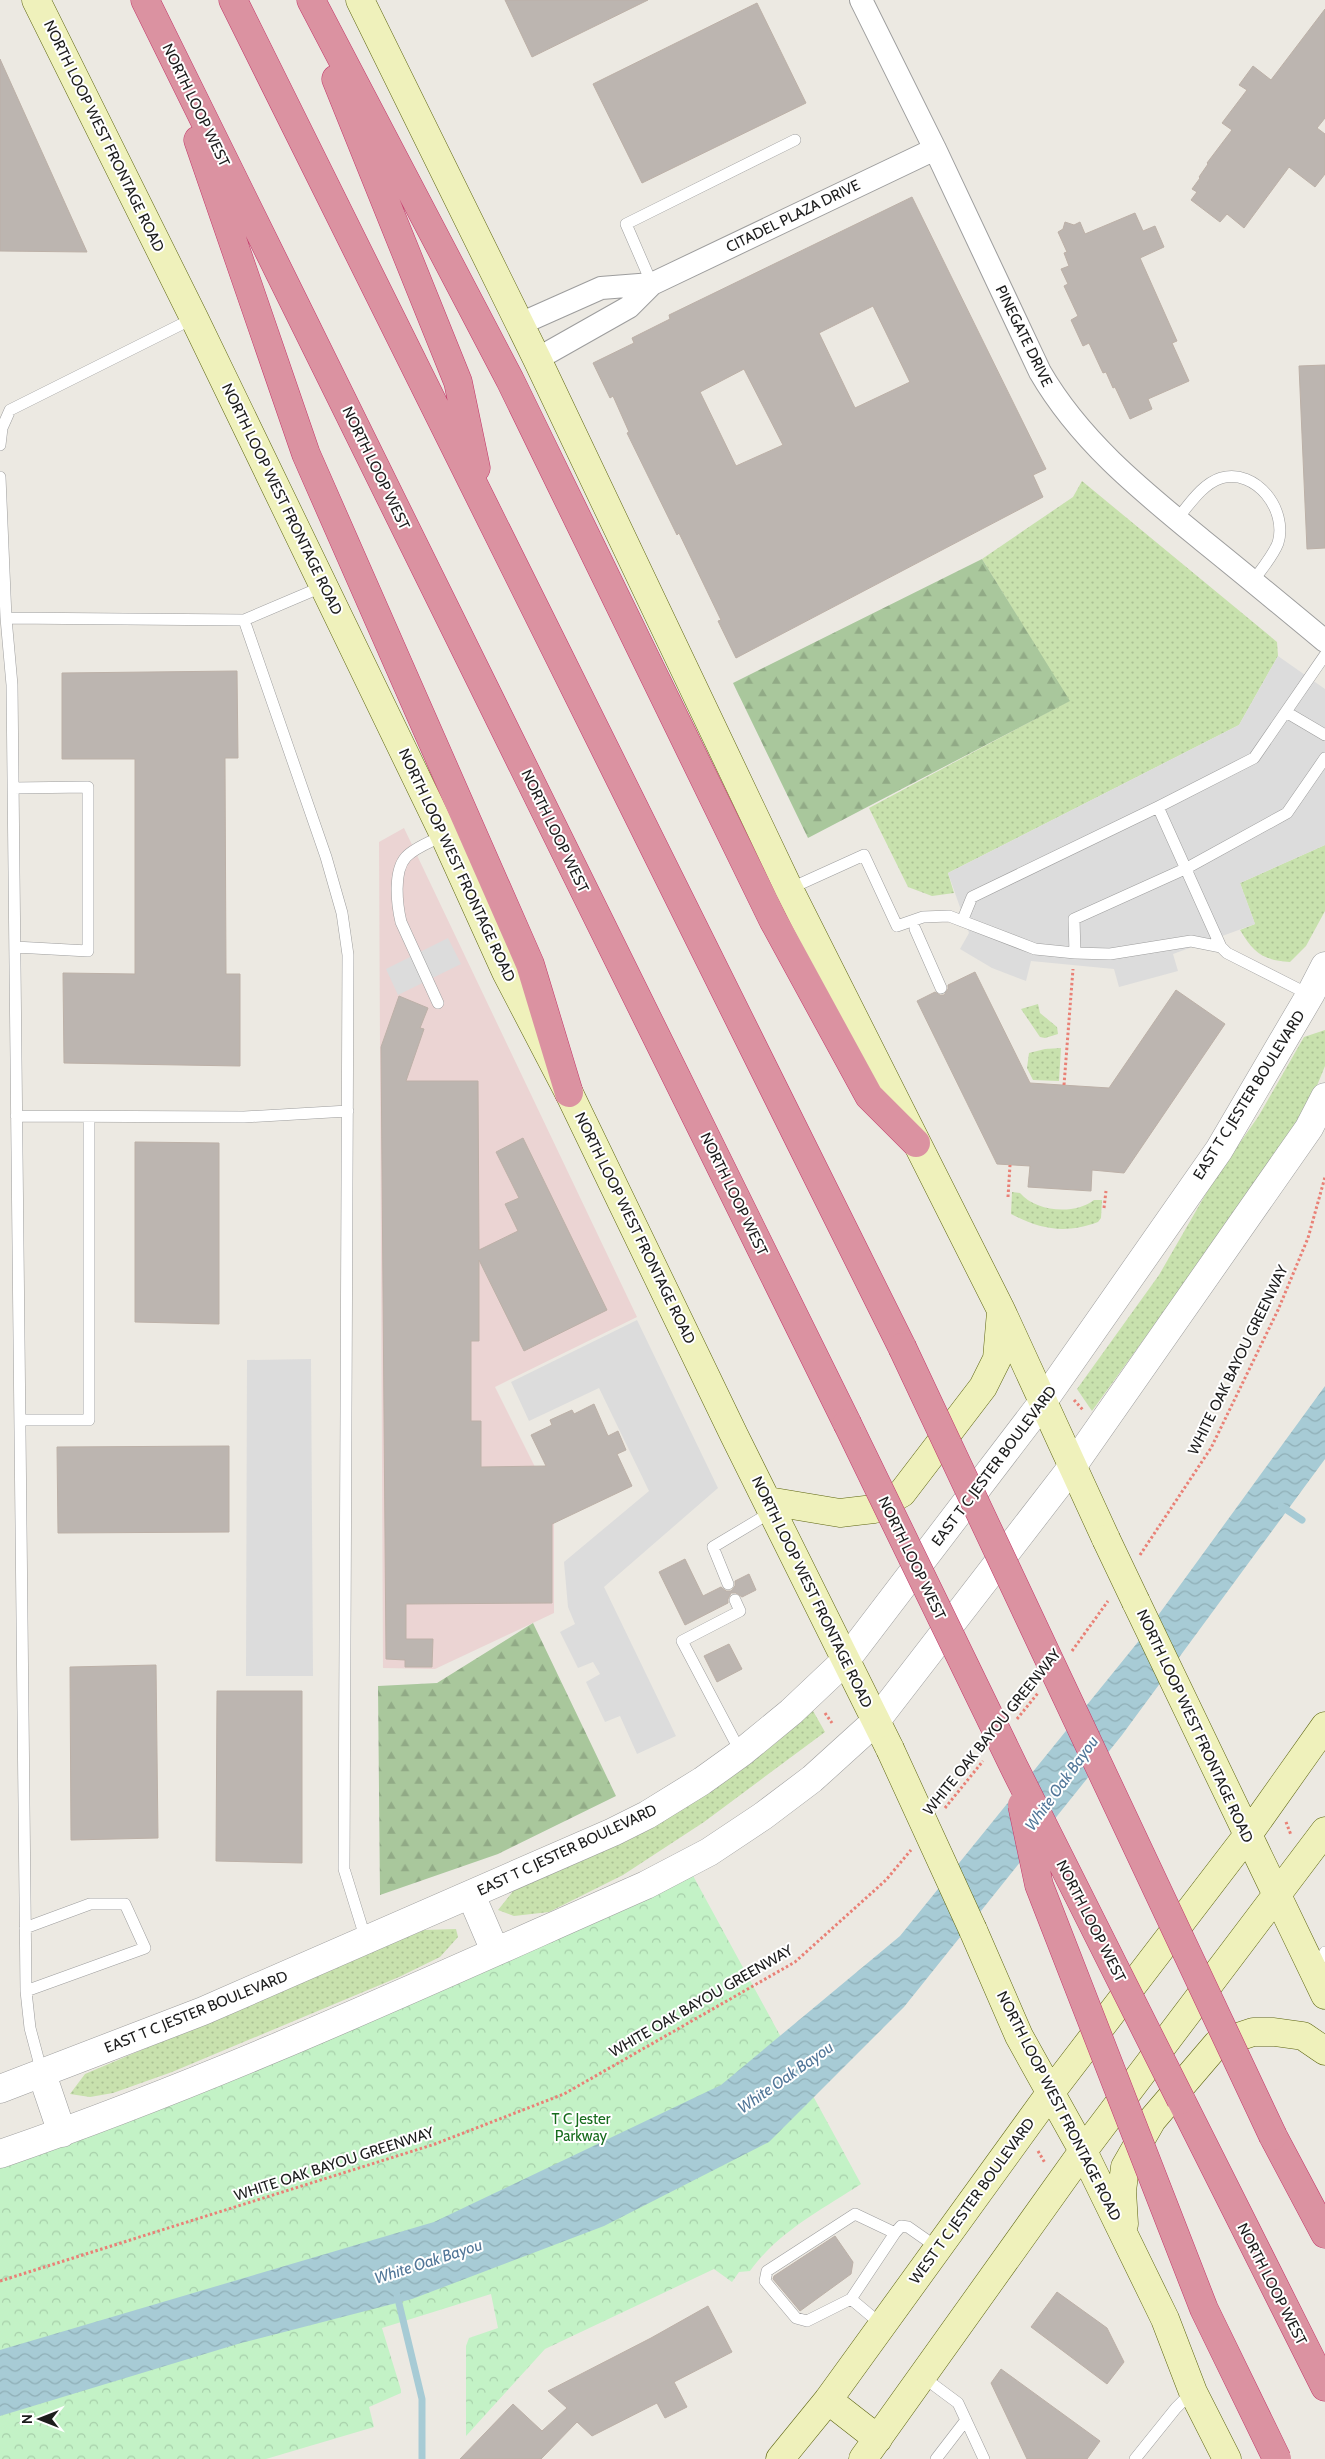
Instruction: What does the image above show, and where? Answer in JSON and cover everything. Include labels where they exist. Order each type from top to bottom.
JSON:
[{"type":"highway","name":"NORTH LOOP WEST","points":[[145,0],[847,1423],[1014,1767],[1325,2387]]},
{"type":"highway","points":[[233,0],[902,1347],[1273,2136],[1325,2234]]},
{"type":"highway","points":[[307,0],[354,128],[458,382],[483,502]]},
{"type":"highway","points":[[311,0],[510,380],[773,920],[869,1096],[916,1143]]},
{"type":"highway","points":[[160,30],[306,454],[530,964],[569,1093]]},
{"type":"highway","points":[[1014,1767],[1042,1894],[1204,2309],[1277,2459]]},
{"type":"main road","name":"NORTH LOOP WEST FRONTAGE ROAD","points":[[36,0],[194,318],[324,586],[444,835],[506,972],[569,1093],[890,1749],[1019,2036],[1083,2151],[1125,2236],[1165,2319],[1193,2392],[1227,2459]]},
{"type":"main road","name":"NORTH LOOP WEST FRONTAGE ROAD","points":[[360,0],[537,359],[789,889],[1001,1310],[1042,1404],[1247,1836],[1276,1895],[1319,1962],[1325,1995]]},
{"type":"main road","points":[[770,1506],[840,1513],[874,1509],[902,1493],[983,1387],[997,1359],[1001,1310]]},
{"type":"main road","name":"WEST T C JESTER BOULEVARD","points":[[780,2459],[828,2400],[1051,2092],[1247,1836],[1325,1726]]},
{"type":"main road","points":[[828,2400],[871,2449],[1083,2151],[1325,1831]]},
{"type":"main road","points":[[1125,2236],[1122,2191],[1125,2167],[1152,2120],[1217,2044],[1253,2032],[1274,2032],[1303,2036],[1325,2051]]},
{"type":"street","name":"PINEGATE DRIVE","points":[[862,0],[935,149],[1040,372],[1054,396],[1091,441],[1133,484],[1325,641]]},
{"type":"street","name":"CITADEL PLAZA DRIVE","points":[[537,359],[629,308],[652,284],[935,149]]},
{"type":"street","name":"CITADEL PLAZA DRIVE","points":[[520,324],[601,288],[652,284]]},
{"type":"street","name":"EAST T C JESTER BOULEVARD","points":[[0,2089],[203,2011],[471,1895],[647,1815],[702,1781],[742,1753],[791,1712],[846,1660],[1042,1404],[1219,1150],[1318,998],[1325,966]]},
{"type":"street","points":[[0,2154],[62,2133],[279,2047],[646,1885],[709,1852],[782,1802],[835,1759],[876,1721],[1072,1467],[1309,1128],[1325,1097]]},
{"type":"street","points":[[471,1895],[495,1951]]},
{"type":"street","points":[[42,2074],[62,2133]]},
{"type":"lane","points":[[652,284],[626,224],[795,140]]},
{"type":"lane","points":[[0,445],[2,428],[10,410],[194,318]]},
{"type":"lane","points":[[0,477],[1,534],[12,685],[26,1991],[30,2028],[42,2074]]},
{"type":"lane","points":[[1177,519],[1207,485],[1222,478],[1242,478],[1262,488],[1275,505],[1279,524],[1278,542],[1253,582]]},
{"type":"lane","points":[[6,618],[244,620],[324,586]]},
{"type":"lane","points":[[244,620],[326,857],[342,913],[348,955],[344,1869],[366,1940]]},
{"type":"lane","points":[[963,919],[972,897],[1158,807],[1254,758],[1325,655]]},
{"type":"lane","points":[[1286,712],[1325,734]]},
{"type":"lane","points":[[1075,953],[1074,919],[1186,868],[1287,813],[1325,758]]},
{"type":"lane","points":[[13,788],[88,787],[88,951],[15,947]]},
{"type":"lane","points":[[1158,807],[1221,947],[1226,953],[1318,998]]},
{"type":"lane","points":[[438,1003],[401,922],[398,899],[400,871],[407,856],[444,835]]},
{"type":"lane","points":[[789,889],[864,856],[897,926],[923,916],[949,916],[963,919],[1035,949],[1075,953],[1110,954],[1191,942],[1221,947]]},
{"type":"lane","points":[[914,929],[941,988]]},
{"type":"lane","points":[[16,1116],[244,1117],[348,1111]]},
{"type":"lane","points":[[20,1420],[89,1420],[89,1117]]},
{"type":"lane","points":[[728,1584],[712,1547],[770,1506]]},
{"type":"lane","points":[[735,1600],[740,1611],[682,1641],[742,1753]]},
{"type":"lane","points":[[25,1928],[90,1904],[125,1904],[145,1948],[26,1991]]},
{"type":"lane","points":[[895,2233],[855,2214],[767,2271],[765,2281],[796,2318],[807,2321],[851,2299],[901,2226],[908,2227],[938,2248]]},
{"type":"lane","points":[[851,2299],[882,2325]]},
{"type":"lane","points":[[923,2377],[958,2403],[984,2459]]},
{"type":"lane","points":[[1135,2459],[1176,2408],[1193,2392]]},
{"type":"lane","points":[[936,2459],[966,2420]]},
{"type":"path","points":[[1064,1085],[1075,953]]},
{"type":"path","points":[[1008,1197],[1010,1165]]},
{"type":"path","name":"WHITE OAK BAYOU GREENWAY","points":[[1136,1561],[1215,1439],[1278,1310],[1308,1238],[1325,1177]]},
{"type":"path","points":[[1104,1208],[1106,1191]]},
{"type":"path","points":[[1072,1398],[1086,1413]]},
{"type":"path","name":"WHITE OAK BAYOU GREENWAY","points":[[1068,1656],[1114,1593]]},
{"type":"path","name":"WHITE OAK BAYOU GREENWAY","points":[[1011,1726],[1043,1688]]},
{"type":"path","name":"WHITE OAK BAYOU GREENWAY","points":[[942,1811],[986,1758]]},
{"type":"path","name":"WHITE OAK BAYOU GREENWAY","points":[[0,2281],[435,2144],[564,2094],[795,1962],[886,1880],[912,1849]]},
{"type":"shaded area","points":[[1278,656],[1325,689],[1325,845],[1240,883],[1255,924],[1173,954],[1178,971],[1119,987],[1114,969],[1031,961],[1026,981],[992,968],[960,949],[969,933],[948,873],[1239,725]]},
{"type":"shaded area","points":[[404,828],[637,1317],[495,1387],[554,1505],[554,1613],[435,1669],[383,1668],[379,842]]},
{"type":"shaded area","points":[[448,938],[461,964],[398,995],[386,969]]},
{"type":"shaded area","points":[[637,1320],[718,1488],[604,1587],[676,1736],[637,1754],[620,1716],[605,1722],[586,1682],[600,1674],[593,1662],[578,1668],[560,1632],[575,1624],[568,1607],[564,1562],[649,1491],[599,1388],[529,1421],[511,1382]]},
{"type":"shaded area","points":[[311,1359],[313,1676],[246,1676],[247,1360]]},
{"type":"green space","points":[[1082,481],[1277,642],[1278,656],[1239,725],[948,873],[954,893],[932,896],[908,887],[869,808],[1069,701],[982,559],[1073,497]]},
{"type":"green space","points":[[982,559],[1070,701],[808,838],[733,683]]},
{"type":"green space","points":[[1325,845],[1325,911],[1306,946],[1290,962],[1272,959],[1260,954],[1240,930],[1255,924],[1240,883]]},
{"type":"green space","points":[[1038,1004],[1040,1013],[1057,1027],[1058,1034],[1045,1038],[1040,1037],[1021,1009]]},
{"type":"green space","points":[[1325,1030],[1325,1066],[1312,1098],[1269,1166],[1092,1411],[1077,1389],[1159,1275],[1215,1178],[1258,1117],[1304,1037]]},
{"type":"green space","points":[[1061,1048],[1059,1081],[1033,1080],[1027,1068],[1029,1053]]},
{"type":"green space","points":[[1012,1192],[1020,1193],[1027,1199],[1045,1208],[1056,1209],[1077,1208],[1094,1200],[1102,1200],[1101,1218],[1098,1222],[1075,1228],[1043,1227],[1011,1214]]},
{"type":"green space","points":[[533,1623],[616,1796],[498,1854],[380,1895],[378,1686],[437,1683]]},
{"type":"green space","points":[[812,1709],[825,1732],[704,1822],[623,1875],[549,1912],[514,1916],[498,1910],[523,1879],[709,1791],[776,1743]]},
{"type":"green space","name":"T C Jester Parkway","points":[[691,1872],[861,2184],[787,2233],[761,2257],[750,2271],[739,2272],[732,2282],[714,2269],[545,2349],[466,2436],[466,2346],[469,2338],[498,2328],[491,2294],[382,2328],[401,2393],[369,2407],[374,2427],[266,2459],[0,2459],[0,2165]]},
{"type":"green space","points":[[456,1929],[458,1937],[440,1957],[399,1977],[172,2072],[113,2093],[90,2097],[70,2094],[85,2074],[424,1930]]},
{"type":"water","name":"White Oak Bayou","points":[[1325,1386],[1325,1459],[1122,1735],[904,2007],[769,2142],[604,2226],[412,2299],[241,2343],[0,2416],[0,2350],[434,2222],[721,2085],[900,1936],[1146,1632]]},
{"type":"building","points":[[505,0],[648,0],[532,57]]},
{"type":"building","points":[[757,3],[806,103],[642,183],[593,84]]},
{"type":"building","points":[[1325,9],[1325,118],[1317,128],[1325,134],[1325,174],[1315,187],[1289,167],[1244,228],[1227,214],[1220,222],[1191,200],[1197,192],[1192,189],[1207,163],[1232,130],[1222,123],[1247,90],[1239,85],[1253,66],[1271,80]]},
{"type":"building","points":[[0,59],[87,252],[0,251]]},
{"type":"building","points":[[912,197],[1046,469],[1033,475],[1043,497],[736,658],[718,621],[721,620],[679,533],[677,535],[627,433],[629,432],[613,396],[610,398],[593,363],[634,343],[632,338],[670,319],[669,315]],"holes":[[[873,306],[910,382],[855,408],[819,333]],[[744,369],[783,445],[736,466],[700,392]]]},
{"type":"building","points":[[1135,213],[1143,231],[1155,226],[1164,247],[1140,258],[1177,341],[1172,343],[1189,381],[1148,399],[1152,409],[1130,419],[1115,387],[1113,388],[1106,372],[1103,373],[1089,343],[1083,346],[1071,320],[1078,316],[1064,286],[1068,284],[1061,269],[1069,266],[1064,253],[1067,252],[1058,232],[1063,229],[1065,222],[1074,225],[1080,222],[1085,234]]},
{"type":"building","points":[[1325,365],[1325,548],[1307,549],[1299,366]]},
{"type":"building","points":[[237,671],[238,758],[225,758],[226,974],[240,974],[240,1066],[64,1063],[63,973],[135,974],[135,759],[62,759],[62,673]]},
{"type":"building","points":[[975,972],[1030,1083],[1109,1088],[1176,990],[1225,1024],[1124,1173],[1092,1170],[1091,1191],[1028,1187],[1030,1166],[997,1164],[917,1001],[935,992],[944,995],[948,985]]},
{"type":"building","points":[[399,996],[428,1008],[420,1028],[424,1029],[406,1081],[478,1081],[479,1250],[518,1231],[505,1204],[519,1198],[496,1152],[523,1138],[607,1310],[524,1351],[479,1260],[479,1341],[471,1341],[471,1421],[481,1421],[481,1467],[546,1466],[531,1435],[552,1425],[550,1420],[572,1410],[574,1414],[594,1404],[608,1436],[618,1431],[626,1450],[617,1454],[632,1486],[552,1524],[552,1603],[406,1604],[406,1639],[433,1639],[432,1667],[405,1667],[405,1660],[386,1659],[381,1047]]},
{"type":"building","points":[[135,1142],[219,1143],[219,1324],[135,1322]]},
{"type":"building","points":[[229,1446],[229,1532],[58,1533],[57,1447]]},
{"type":"building","points":[[685,1559],[703,1596],[721,1587],[726,1591],[731,1591],[735,1586],[735,1581],[749,1574],[756,1590],[742,1597],[736,1593],[731,1593],[728,1603],[685,1625],[659,1572]]},
{"type":"building","points":[[729,1644],[742,1669],[717,1682],[704,1656]]},
{"type":"building","points":[[156,1665],[158,1838],[71,1840],[70,1667]]},
{"type":"building","points":[[217,1691],[302,1691],[302,1863],[216,1861]]},
{"type":"building","points":[[835,2236],[853,2262],[851,2274],[800,2311],[773,2279],[774,2276]]},
{"type":"building","points":[[1057,2292],[1107,2328],[1124,2362],[1107,2384],[1031,2327]]},
{"type":"building","points":[[708,2306],[732,2352],[674,2382],[687,2407],[665,2418],[657,2403],[592,2436],[577,2422],[541,2459],[460,2459],[513,2404],[542,2431],[567,2408],[548,2391],[651,2338]]},
{"type":"building","points":[[1001,2369],[1100,2441],[1087,2459],[1027,2459],[991,2383]]},
{"type":"waterway","points":[[1281,1506],[1302,1520]]},
{"type":"waterway","points":[[397,2295],[422,2399],[422,2459]]}]
